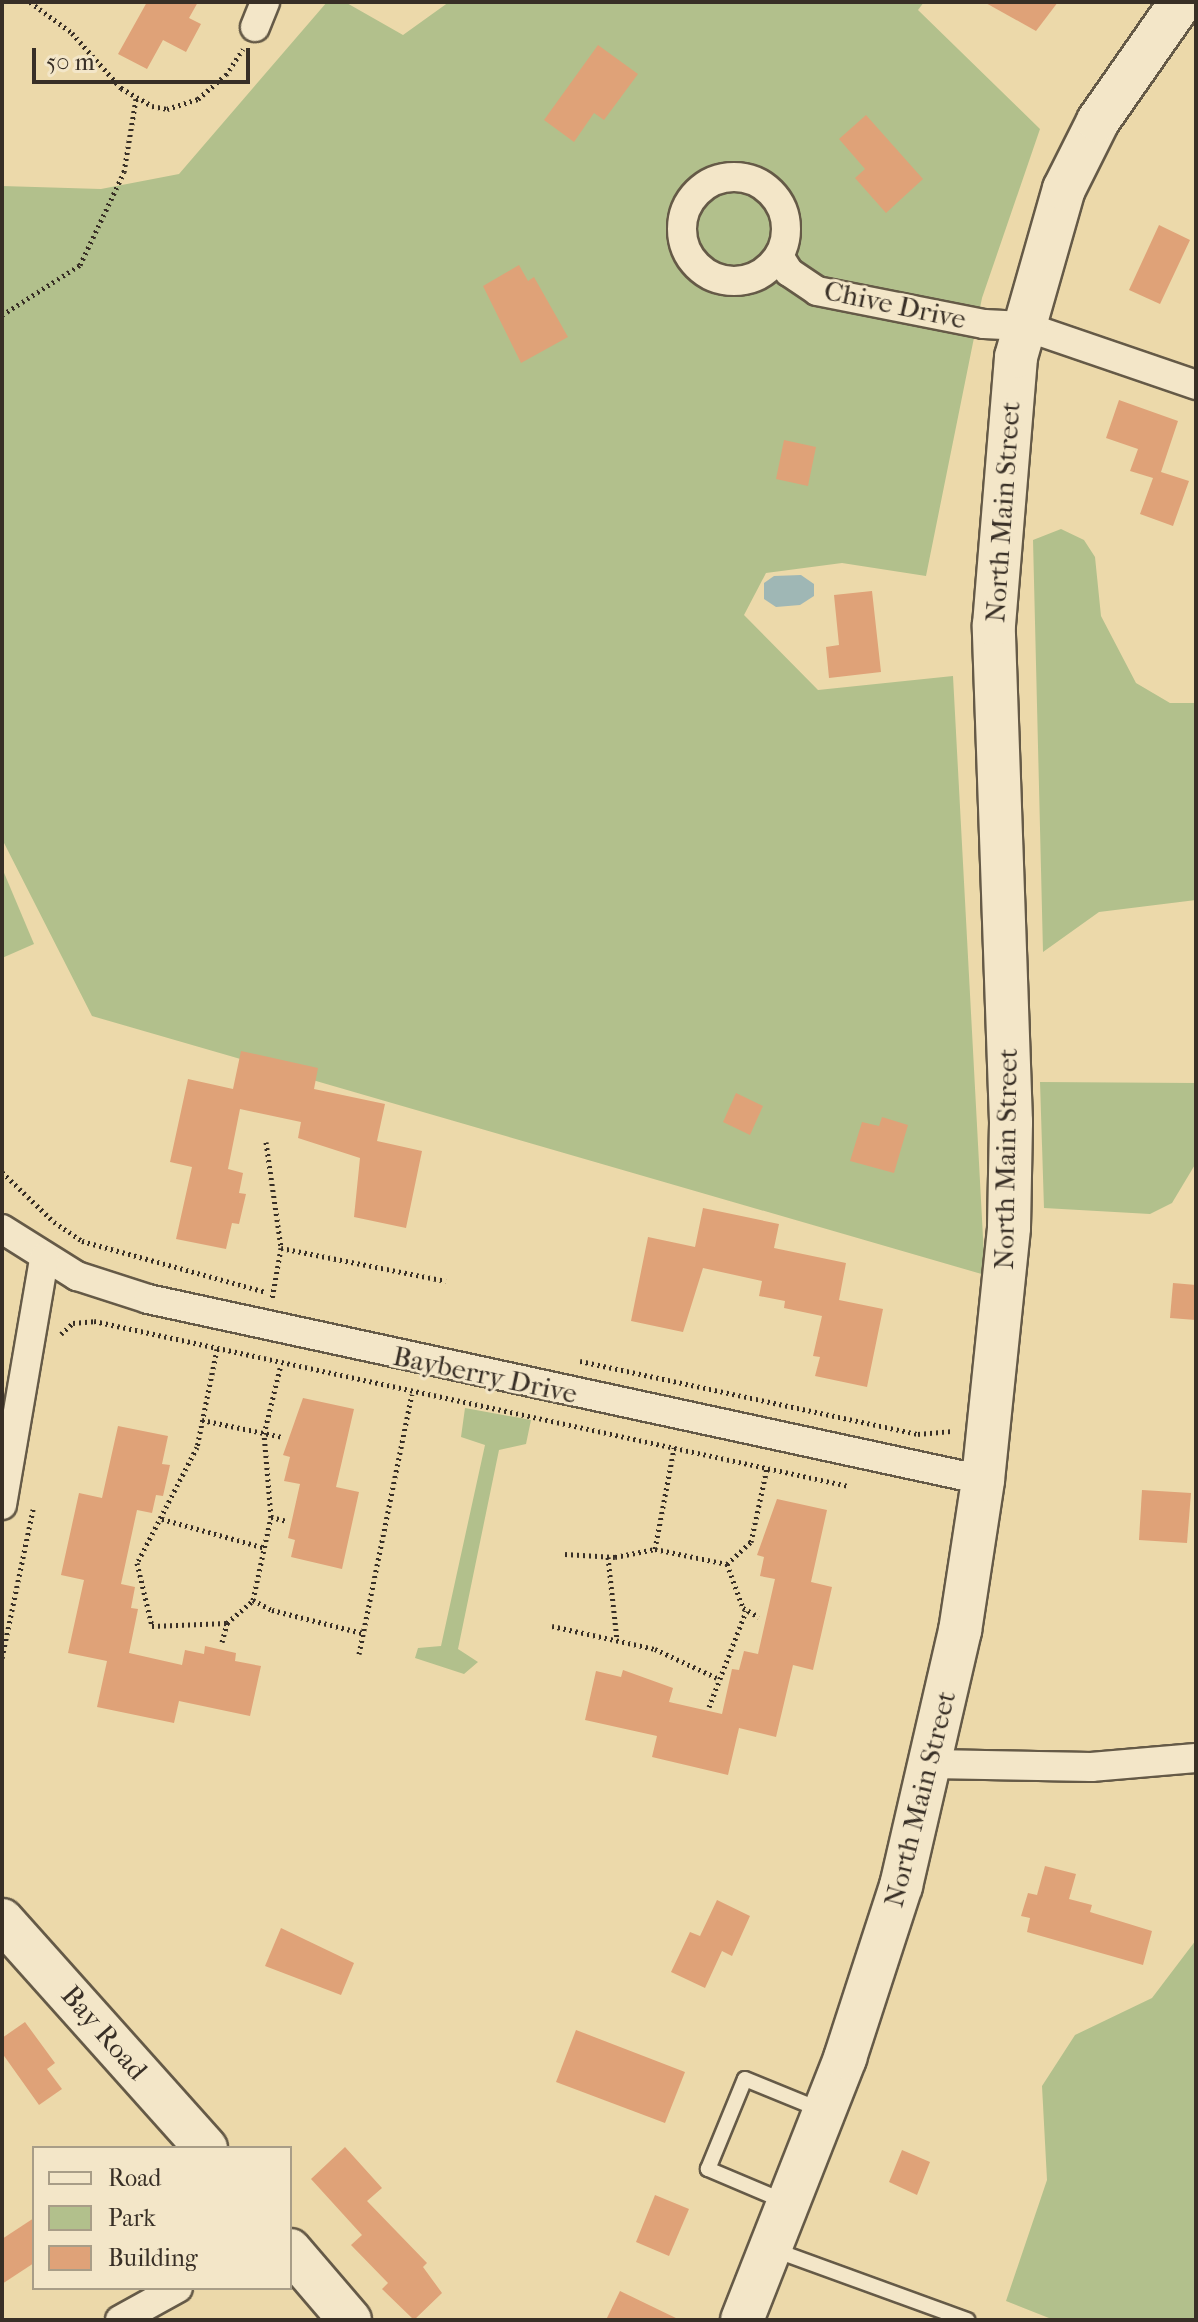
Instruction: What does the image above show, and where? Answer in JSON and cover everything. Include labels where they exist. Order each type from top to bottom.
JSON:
[{"type":"main road","name":"North Main Street","points":[[742,2320],[825,2111],[875,1973],[932,1764],[960,1631],[983,1480],[1009,1227],[1011,1137],[994,625],[1010,390],[1024,326],[1064,189],[1098,121],[1181,2]]},
{"type":"main road","name":"Bay Road","points":[[2,1920],[204,2146]]},
{"type":"main road","points":[[292,2252],[350,2320]]},
{"type":"street","name":"Chive Drive","points":[[779,256],[789,272],[817,291],[984,324],[1024,326],[1196,385]]},
{"type":"street","name":"Bayberry Drive","points":[[2,1229],[44,1258],[94,1283],[160,1302],[983,1480]]},
{"type":"street","points":[[2,1505],[44,1258]]},
{"type":"street","points":[[932,1764],[1091,1767],[1196,1758]]},
{"type":"street","points":[[120,2320],[174,2290]]},
{"type":"lane","points":[[789,2203],[708,2169],[745,2079],[825,2111]]},
{"type":"lane","points":[[770,2248],[967,2320]]},
{"type":"path","points":[[30,2],[72,33],[136,99],[167,109],[198,99],[226,75],[260,15]]},
{"type":"path","points":[[2,315],[47,291],[80,265],[124,172],[136,99]]},
{"type":"path","points":[[266,1142],[281,1248],[272,1298]]},
{"type":"path","points":[[2,1172],[54,1222],[82,1241],[272,1298],[288,1298]]},
{"type":"path","points":[[281,1248],[446,1281]]},
{"type":"path","points":[[55,1345],[73,1323],[94,1321],[412,1394],[849,1486]]},
{"type":"path","points":[[217,1349],[192,1460],[137,1563],[152,1626],[227,1623]]},
{"type":"path","points":[[573,1359],[918,1434],[951,1431]]},
{"type":"path","points":[[222,1642],[227,1623],[253,1600],[265,1548],[271,1517],[264,1434],[281,1364]]},
{"type":"path","points":[[359,1654],[412,1394]]},
{"type":"path","points":[[202,1420],[283,1437]]},
{"type":"path","points":[[655,1549],[674,1448]]},
{"type":"path","points":[[727,1564],[751,1542],[767,1468]]},
{"type":"path","points":[[2,1658],[34,1500]]},
{"type":"path","points":[[271,1517],[287,1521]]},
{"type":"path","points":[[162,1519],[265,1548]]},
{"type":"path","points":[[565,1554],[608,1557],[655,1549],[727,1564]]},
{"type":"path","points":[[608,1557],[617,1640]]},
{"type":"path","points":[[727,1564],[746,1611],[759,1617]]},
{"type":"path","points":[[253,1600],[272,1610],[362,1633]]},
{"type":"path","points":[[709,1707],[717,1678],[746,1611]]},
{"type":"path","points":[[552,1626],[655,1649],[717,1678]]},
{"type":"green space","points":[[327,2],[345,2],[403,35],[449,2],[924,2],[918,10],[1040,129],[982,298],[926,576],[842,563],[766,573],[744,615],[818,690],[953,676],[985,1275],[92,1016],[2,839],[2,186],[101,189],[179,174]]},
{"type":"green space","points":[[1061,529],[1084,540],[1095,557],[1101,616],[1136,683],[1170,703],[1196,703],[1196,900],[1099,912],[1043,952],[1033,540]]},
{"type":"green space","points":[[2,868],[34,944],[2,958]]},
{"type":"green space","points":[[1040,1082],[1196,1083],[1196,1163],[1172,1203],[1150,1214],[1044,1208]]},
{"type":"green space","points":[[465,1408],[531,1420],[526,1444],[499,1450],[458,1649],[478,1662],[464,1674],[415,1658],[418,1648],[441,1646],[485,1445],[461,1437]]},
{"type":"green space","points":[[1196,1940],[1196,2320],[1054,2320],[1006,2301],[1047,2180],[1042,2086],[1075,2035],[1152,1998]]},
{"type":"water","points":[[801,575],[814,584],[814,596],[800,605],[776,607],[764,599],[764,583],[774,576]]},
{"type":"building","points":[[147,2],[198,2],[189,18],[201,24],[186,52],[163,40],[147,69],[118,54]]},
{"type":"building","points":[[984,2],[1058,2],[1036,31]]},
{"type":"building","points":[[598,45],[638,74],[604,120],[594,113],[574,142],[544,120]]},
{"type":"building","points":[[866,115],[923,179],[886,213],[855,178],[865,169],[839,139]]},
{"type":"building","points":[[1159,225],[1190,240],[1160,304],[1129,290]]},
{"type":"building","points":[[519,265],[528,281],[534,277],[568,337],[521,363],[483,286]]},
{"type":"building","points":[[1119,400],[1178,421],[1161,472],[1189,481],[1173,526],[1140,514],[1153,478],[1130,471],[1138,449],[1106,438]]},
{"type":"building","points":[[784,440],[816,447],[808,486],[776,479]]},
{"type":"building","points":[[872,591],[881,672],[829,678],[826,647],[839,645],[834,595]]},
{"type":"building","points":[[241,1051],[318,1068],[314,1089],[385,1104],[377,1141],[422,1151],[406,1228],[354,1217],[360,1158],[298,1138],[301,1122],[240,1109],[228,1169],[243,1173],[239,1193],[246,1194],[239,1224],[232,1223],[226,1249],[176,1239],[192,1167],[170,1162],[188,1079],[233,1089]]},
{"type":"building","points":[[736,1093],[763,1106],[750,1135],[723,1122]]},
{"type":"building","points":[[882,1117],[908,1125],[894,1173],[850,1161],[862,1122],[879,1126]]},
{"type":"building","points":[[703,1208],[779,1224],[774,1248],[846,1263],[839,1300],[883,1309],[867,1387],[815,1376],[820,1357],[813,1356],[822,1316],[784,1308],[785,1301],[759,1296],[762,1281],[703,1268],[683,1332],[631,1321],[648,1237],[695,1247]]},
{"type":"building","points":[[1173,1283],[1196,1285],[1196,1320],[1170,1318]]},
{"type":"building","points":[[303,1398],[354,1409],[336,1487],[359,1492],[342,1569],[291,1557],[295,1540],[288,1538],[300,1484],[284,1481],[290,1457],[283,1455]]},
{"type":"building","points":[[118,1426],[168,1436],[162,1464],[170,1465],[163,1496],[156,1495],[152,1513],[137,1510],[121,1584],[135,1587],[131,1608],[138,1609],[129,1653],[182,1665],[185,1650],[204,1654],[205,1646],[236,1653],[235,1661],[261,1666],[250,1716],[179,1701],[174,1723],[97,1707],[107,1661],[68,1653],[84,1580],[61,1575],[79,1493],[102,1498]]},
{"type":"building","points":[[1142,1490],[1191,1493],[1187,1543],[1139,1540]]},
{"type":"building","points":[[777,1499],[827,1510],[811,1582],[832,1587],[813,1670],[793,1665],[776,1737],[739,1728],[728,1775],[652,1757],[657,1736],[585,1720],[596,1671],[621,1677],[623,1670],[673,1688],[669,1702],[722,1714],[732,1669],[739,1670],[744,1651],[758,1654],[775,1579],[760,1576],[764,1557],[757,1555]]},
{"type":"building","points":[[1045,1866],[1076,1874],[1069,1899],[1092,1905],[1090,1912],[1152,1931],[1143,1965],[1027,1932],[1030,1918],[1021,1916],[1028,1893],[1037,1895]]},
{"type":"building","points":[[717,1900],[750,1916],[732,1956],[722,1951],[705,1988],[671,1972],[690,1932],[700,1936]]},
{"type":"building","points":[[281,1928],[354,1963],[341,1995],[265,1966]]},
{"type":"building","points":[[25,2022],[55,2063],[47,2069],[62,2089],[39,2105],[2,2053],[2,2038]]},
{"type":"building","points":[[576,2030],[685,2072],[665,2123],[556,2082]]},
{"type":"building","points":[[345,2147],[382,2188],[367,2201],[427,2263],[423,2267],[442,2293],[414,2320],[382,2289],[388,2283],[351,2245],[362,2235],[311,2179]]},
{"type":"building","points":[[902,2150],[930,2162],[917,2195],[889,2182]]},
{"type":"building","points":[[655,2195],[689,2209],[669,2256],[636,2242]]},
{"type":"building","points":[[32,2219],[32,2264],[2,2284],[2,2239]]},
{"type":"building","points":[[620,2291],[680,2320],[606,2320]]}]
